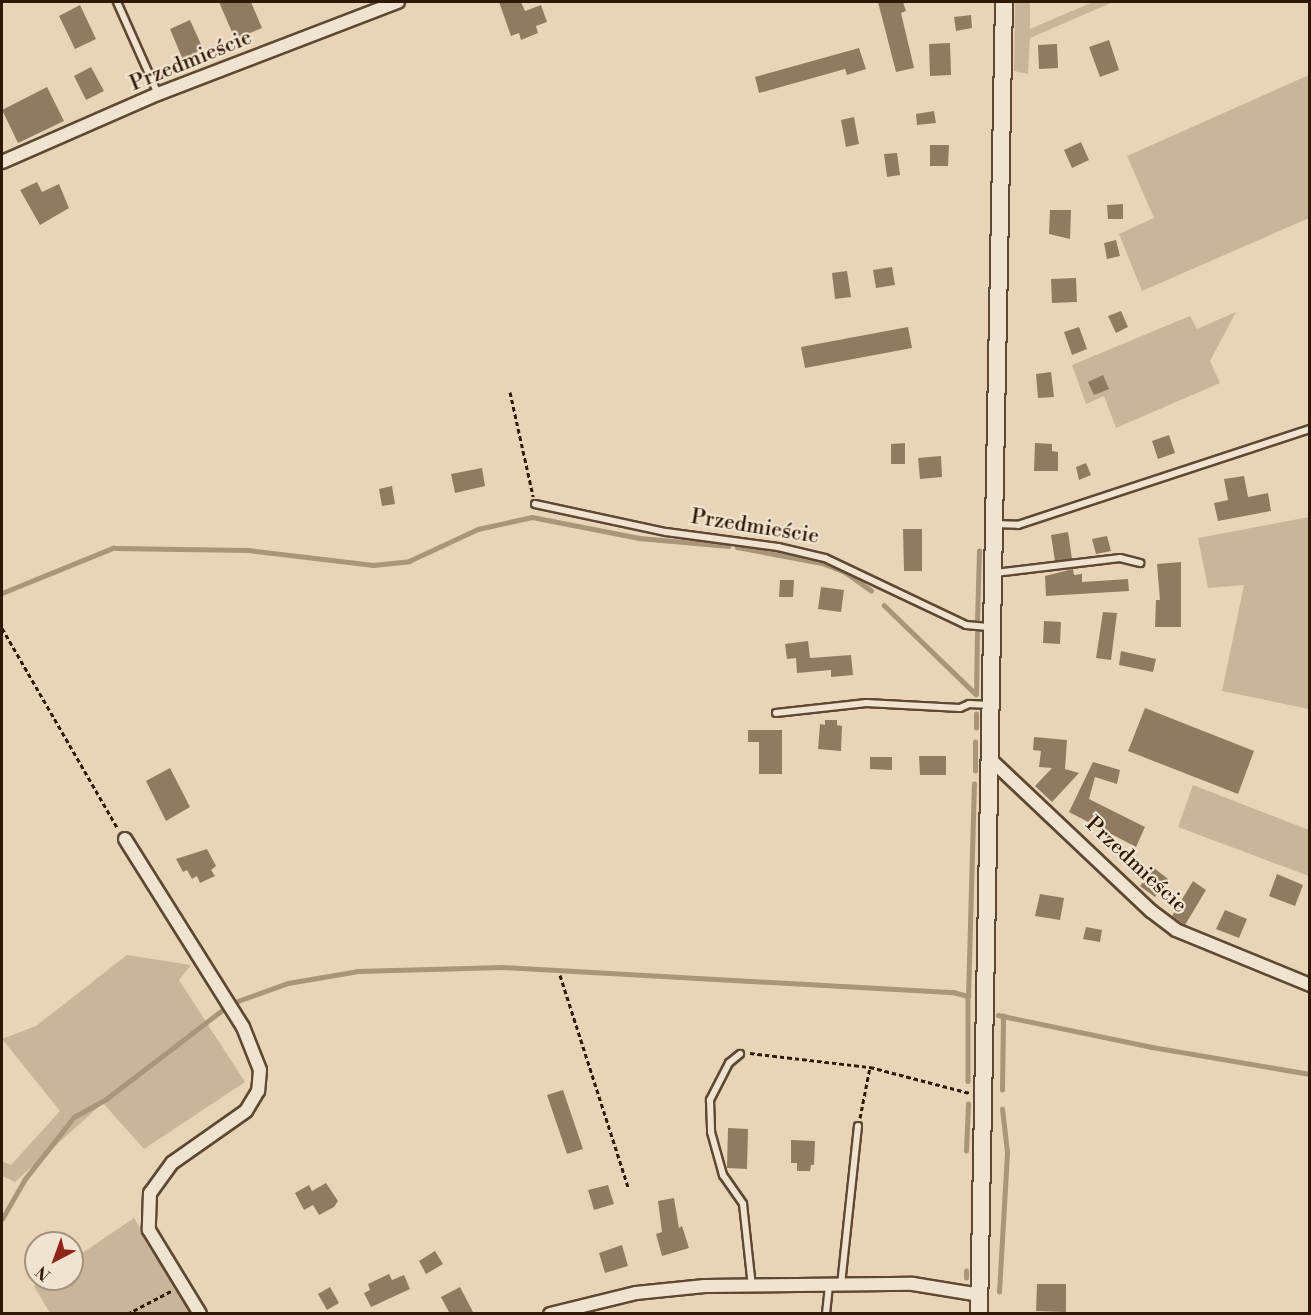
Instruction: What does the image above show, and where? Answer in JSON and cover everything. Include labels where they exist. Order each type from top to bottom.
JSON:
[{"type":"main road","points":[[979,1314],[1004,2]]},
{"type":"street","name":"Przedmieście","points":[[2,162],[158,94],[398,2]]},
{"type":"street","name":"Przedmieście","points":[[989,758],[1151,911],[1176,930],[1310,985]]},
{"type":"street","points":[[124,839],[243,1027],[261,1070],[258,1091],[246,1111],[172,1163],[150,1193],[149,1230],[200,1314]]},
{"type":"street","points":[[550,1314],[636,1293],[752,1287],[914,1284],[980,1295]]},
{"type":"lane","points":[[117,2],[158,94]]},
{"type":"lane","points":[[994,524],[1018,525],[1310,429]]},
{"type":"lane","name":"Przedmieście","points":[[535,504],[666,532],[778,547],[825,558],[966,625],[992,627]]},
{"type":"lane","points":[[993,573],[1120,558],[1140,563]]},
{"type":"lane","points":[[776,713],[866,703],[960,708],[969,704],[990,705]]},
{"type":"lane","points":[[740,1054],[729,1063],[710,1100],[711,1132],[723,1175],[743,1204],[752,1287]]},
{"type":"lane","points":[[826,1314],[835,1286],[858,1126]]},
{"type":"path","points":[[510,392],[535,504]]},
{"type":"path","points":[[2,628],[124,839]]},
{"type":"path","points":[[560,975],[628,1187]]},
{"type":"path","points":[[740,1054],[870,1067],[960,1092],[984,1093]]},
{"type":"path","points":[[858,1126],[870,1067]]},
{"type":"path","points":[[127,1314],[182,1285]]},
{"type":"shaded area","points":[[1015,2],[1030,2],[1030,29],[1093,2],[1113,2],[1030,38],[1028,74],[1014,71]]},
{"type":"shaded area","points":[[1309,75],[1309,218],[1142,291],[1119,234],[1154,218],[1127,156]]},
{"type":"shaded area","points":[[1236,312],[1210,361],[1220,383],[1116,428],[1104,396],[1086,404],[1072,365],[1190,316],[1197,329]]},
{"type":"shaded area","points":[[1309,517],[1309,709],[1222,691],[1244,585],[1208,588],[1198,538]]},
{"type":"shaded area","points":[[1193,785],[1309,830],[1309,876],[1178,827]]},
{"type":"shaded area","points":[[127,955],[191,965],[179,980],[245,1082],[144,1149],[103,1103],[15,1182],[2,1176],[2,1161],[11,1165],[60,1111],[2,1039],[36,1026]]},
{"type":"shaded area","points":[[134,1218],[194,1313],[50,1313],[37,1291],[84,1291],[84,1252]]},
{"type":"building","points":[[219,2],[251,2],[262,28],[235,39]]},
{"type":"building","points":[[499,2],[521,2],[525,11],[541,5],[547,22],[536,26],[538,33],[521,40],[519,33],[511,36]]},
{"type":"building","points":[[878,2],[903,2],[906,11],[901,13],[914,68],[896,72]]},
{"type":"building","points":[[80,5],[96,39],[75,49],[59,16]]},
{"type":"building","points":[[971,15],[972,28],[956,31],[954,17]]},
{"type":"building","points":[[190,20],[204,51],[183,60],[170,29]]},
{"type":"building","points":[[1109,40],[1119,70],[1100,77],[1089,47]]},
{"type":"building","points":[[950,43],[951,75],[930,76],[929,44]]},
{"type":"building","points":[[1057,44],[1058,68],[1039,69],[1038,45]]},
{"type":"building","points":[[859,48],[866,69],[847,75],[845,69],[759,93],[755,77]]},
{"type":"building","points":[[91,67],[104,91],[86,100],[74,76]]},
{"type":"building","points":[[47,87],[64,121],[18,143],[2,110]]},
{"type":"building","points":[[934,111],[936,123],[917,125],[916,114]]},
{"type":"building","points":[[854,117],[859,144],[846,147],[841,120]]},
{"type":"building","points":[[1081,142],[1089,160],[1072,168],[1064,150]]},
{"type":"building","points":[[930,145],[949,145],[948,166],[930,166]]},
{"type":"building","points":[[897,153],[900,175],[887,177],[884,154]]},
{"type":"building","points":[[37,182],[42,192],[59,184],[69,208],[40,225],[20,190]]},
{"type":"building","points":[[1123,204],[1123,219],[1108,219],[1107,205]]},
{"type":"building","points":[[1050,210],[1071,210],[1070,239],[1049,234]]},
{"type":"building","points":[[1116,240],[1120,256],[1107,259],[1104,243]]},
{"type":"building","points":[[892,267],[895,285],[876,288],[873,270]]},
{"type":"building","points":[[847,271],[851,297],[835,299],[832,273]]},
{"type":"building","points":[[1076,278],[1077,302],[1052,303],[1051,279]]},
{"type":"building","points":[[1121,311],[1128,327],[1116,333],[1108,316]]},
{"type":"building","points":[[908,327],[912,348],[805,368],[801,347]]},
{"type":"building","points":[[1079,327],[1087,349],[1072,355],[1064,332]]},
{"type":"building","points":[[1051,372],[1054,397],[1038,398],[1036,374]]},
{"type":"building","points":[[1103,375],[1109,389],[1094,395],[1088,382]]},
{"type":"building","points":[[1169,435],[1175,453],[1158,459],[1152,441]]},
{"type":"building","points":[[905,443],[905,464],[891,464],[891,444]]},
{"type":"building","points":[[1035,443],[1052,444],[1052,451],[1058,452],[1058,471],[1034,471]]},
{"type":"building","points":[[941,456],[942,477],[920,479],[918,458]]},
{"type":"building","points":[[1086,463],[1091,475],[1079,480],[1076,467]]},
{"type":"building","points":[[482,468],[485,486],[455,493],[451,474]]},
{"type":"building","points":[[1244,476],[1248,497],[1268,493],[1271,511],[1218,521],[1214,503],[1228,500],[1224,479]]},
{"type":"building","points":[[392,486],[395,504],[382,506],[379,489]]},
{"type":"building","points":[[903,529],[922,529],[922,571],[904,571]]},
{"type":"building","points":[[1068,532],[1072,559],[1055,561],[1051,535]]},
{"type":"building","points":[[1107,536],[1111,551],[1096,554],[1092,539]]},
{"type":"building","points":[[1181,562],[1181,627],[1155,627],[1156,600],[1160,600],[1157,564]]},
{"type":"building","points":[[1073,569],[1074,575],[1082,574],[1082,582],[1128,579],[1129,591],[1046,596],[1045,576]]},
{"type":"building","points":[[780,580],[794,580],[793,597],[779,597]]},
{"type":"building","points":[[821,587],[844,590],[841,612],[818,609]]},
{"type":"building","points":[[1103,612],[1117,613],[1111,660],[1096,658]]},
{"type":"building","points":[[1044,621],[1061,622],[1060,644],[1043,643]]},
{"type":"building","points":[[808,641],[810,658],[851,655],[853,675],[831,677],[831,670],[797,673],[796,658],[787,659],[785,644]]},
{"type":"building","points":[[1121,651],[1156,659],[1153,672],[1119,665]]},
{"type":"building","points":[[1145,708],[1254,751],[1238,794],[1128,751]]},
{"type":"building","points":[[825,720],[837,720],[837,725],[842,726],[841,751],[818,749],[820,724],[825,725]]},
{"type":"building","points":[[748,730],[782,730],[782,774],[759,774],[759,742],[748,742]]},
{"type":"building","points":[[1034,737],[1067,740],[1065,769],[1079,773],[1052,802],[1035,786],[1052,768],[1039,767],[1041,751],[1033,750]]},
{"type":"building","points":[[919,756],[946,756],[946,775],[920,775]]},
{"type":"building","points":[[870,757],[892,757],[892,770],[870,769]]},
{"type":"building","points":[[1093,762],[1120,770],[1117,784],[1095,777],[1089,799],[1145,827],[1136,847],[1069,812]]},
{"type":"building","points":[[170,768],[190,807],[166,821],[146,781]]},
{"type":"building","points":[[207,849],[216,866],[211,870],[215,876],[200,883],[197,876],[192,879],[187,870],[183,872],[176,859]]},
{"type":"building","points":[[1154,868],[1168,879],[1155,897],[1140,886]]},
{"type":"building","points":[[1277,874],[1303,885],[1295,906],[1269,896]]},
{"type":"building","points":[[1193,881],[1206,890],[1185,925],[1172,916]]},
{"type":"building","points":[[1040,894],[1064,898],[1060,920],[1035,916]]},
{"type":"building","points":[[1225,910],[1247,919],[1239,938],[1216,929]]},
{"type":"building","points":[[1086,927],[1102,930],[1100,942],[1083,939]]},
{"type":"building","points":[[563,1090],[583,1149],[567,1154],[547,1095]]},
{"type":"building","points":[[728,1128],[748,1129],[747,1169],[727,1168]]},
{"type":"building","points":[[791,1140],[815,1141],[814,1165],[811,1165],[810,1171],[797,1171],[797,1163],[791,1163]]},
{"type":"building","points":[[326,1183],[338,1201],[334,1207],[319,1215],[313,1205],[304,1210],[295,1193],[309,1185],[312,1191]]},
{"type":"building","points":[[608,1185],[614,1204],[594,1210],[588,1190]]},
{"type":"building","points":[[674,1198],[679,1228],[682,1226],[689,1248],[662,1256],[656,1234],[662,1232],[658,1201]]},
{"type":"building","points":[[622,1245],[628,1266],[605,1273],[599,1253]]},
{"type":"building","points":[[435,1251],[443,1264],[426,1274],[419,1261]]},
{"type":"building","points":[[389,1274],[392,1280],[404,1275],[410,1289],[371,1307],[364,1293],[370,1290],[368,1284]]},
{"type":"building","points":[[1037,1284],[1066,1284],[1066,1312],[1036,1311]]},
{"type":"building","points":[[330,1287],[339,1303],[327,1310],[318,1294]]},
{"type":"building","points":[[460,1287],[474,1314],[450,1314],[441,1297]]},
{"type":"waterway","points":[[2,593],[113,548],[248,550],[373,565],[409,561],[478,529],[532,517],[639,538],[729,546]]},
{"type":"waterway","points":[[737,547],[822,563],[845,572],[871,590]]},
{"type":"waterway","points":[[977,622],[979,551]]},
{"type":"waterway","points":[[884,605],[976,694]]},
{"type":"waterway","points":[[976,694],[977,633]]},
{"type":"waterway","points":[[976,714],[976,728]]},
{"type":"waterway","points":[[975,742],[975,771]]},
{"type":"waterway","points":[[968,996],[974,784]]},
{"type":"waterway","points":[[235,1002],[288,983],[358,971],[502,967],[953,992],[968,996],[968,1081]]},
{"type":"waterway","points":[[2,1219],[25,1179],[74,1117],[106,1099],[225,1008]]},
{"type":"waterway","points":[[998,1015],[1152,1047],[1310,1074]]},
{"type":"waterway","points":[[1002,1090],[1003,1016]]},
{"type":"waterway","points":[[966,1151],[968,1104]]},
{"type":"waterway","points":[[999,1292],[1007,1152],[1002,1109]]},
{"type":"waterway","points":[[966,1271],[966,1278]]}]
